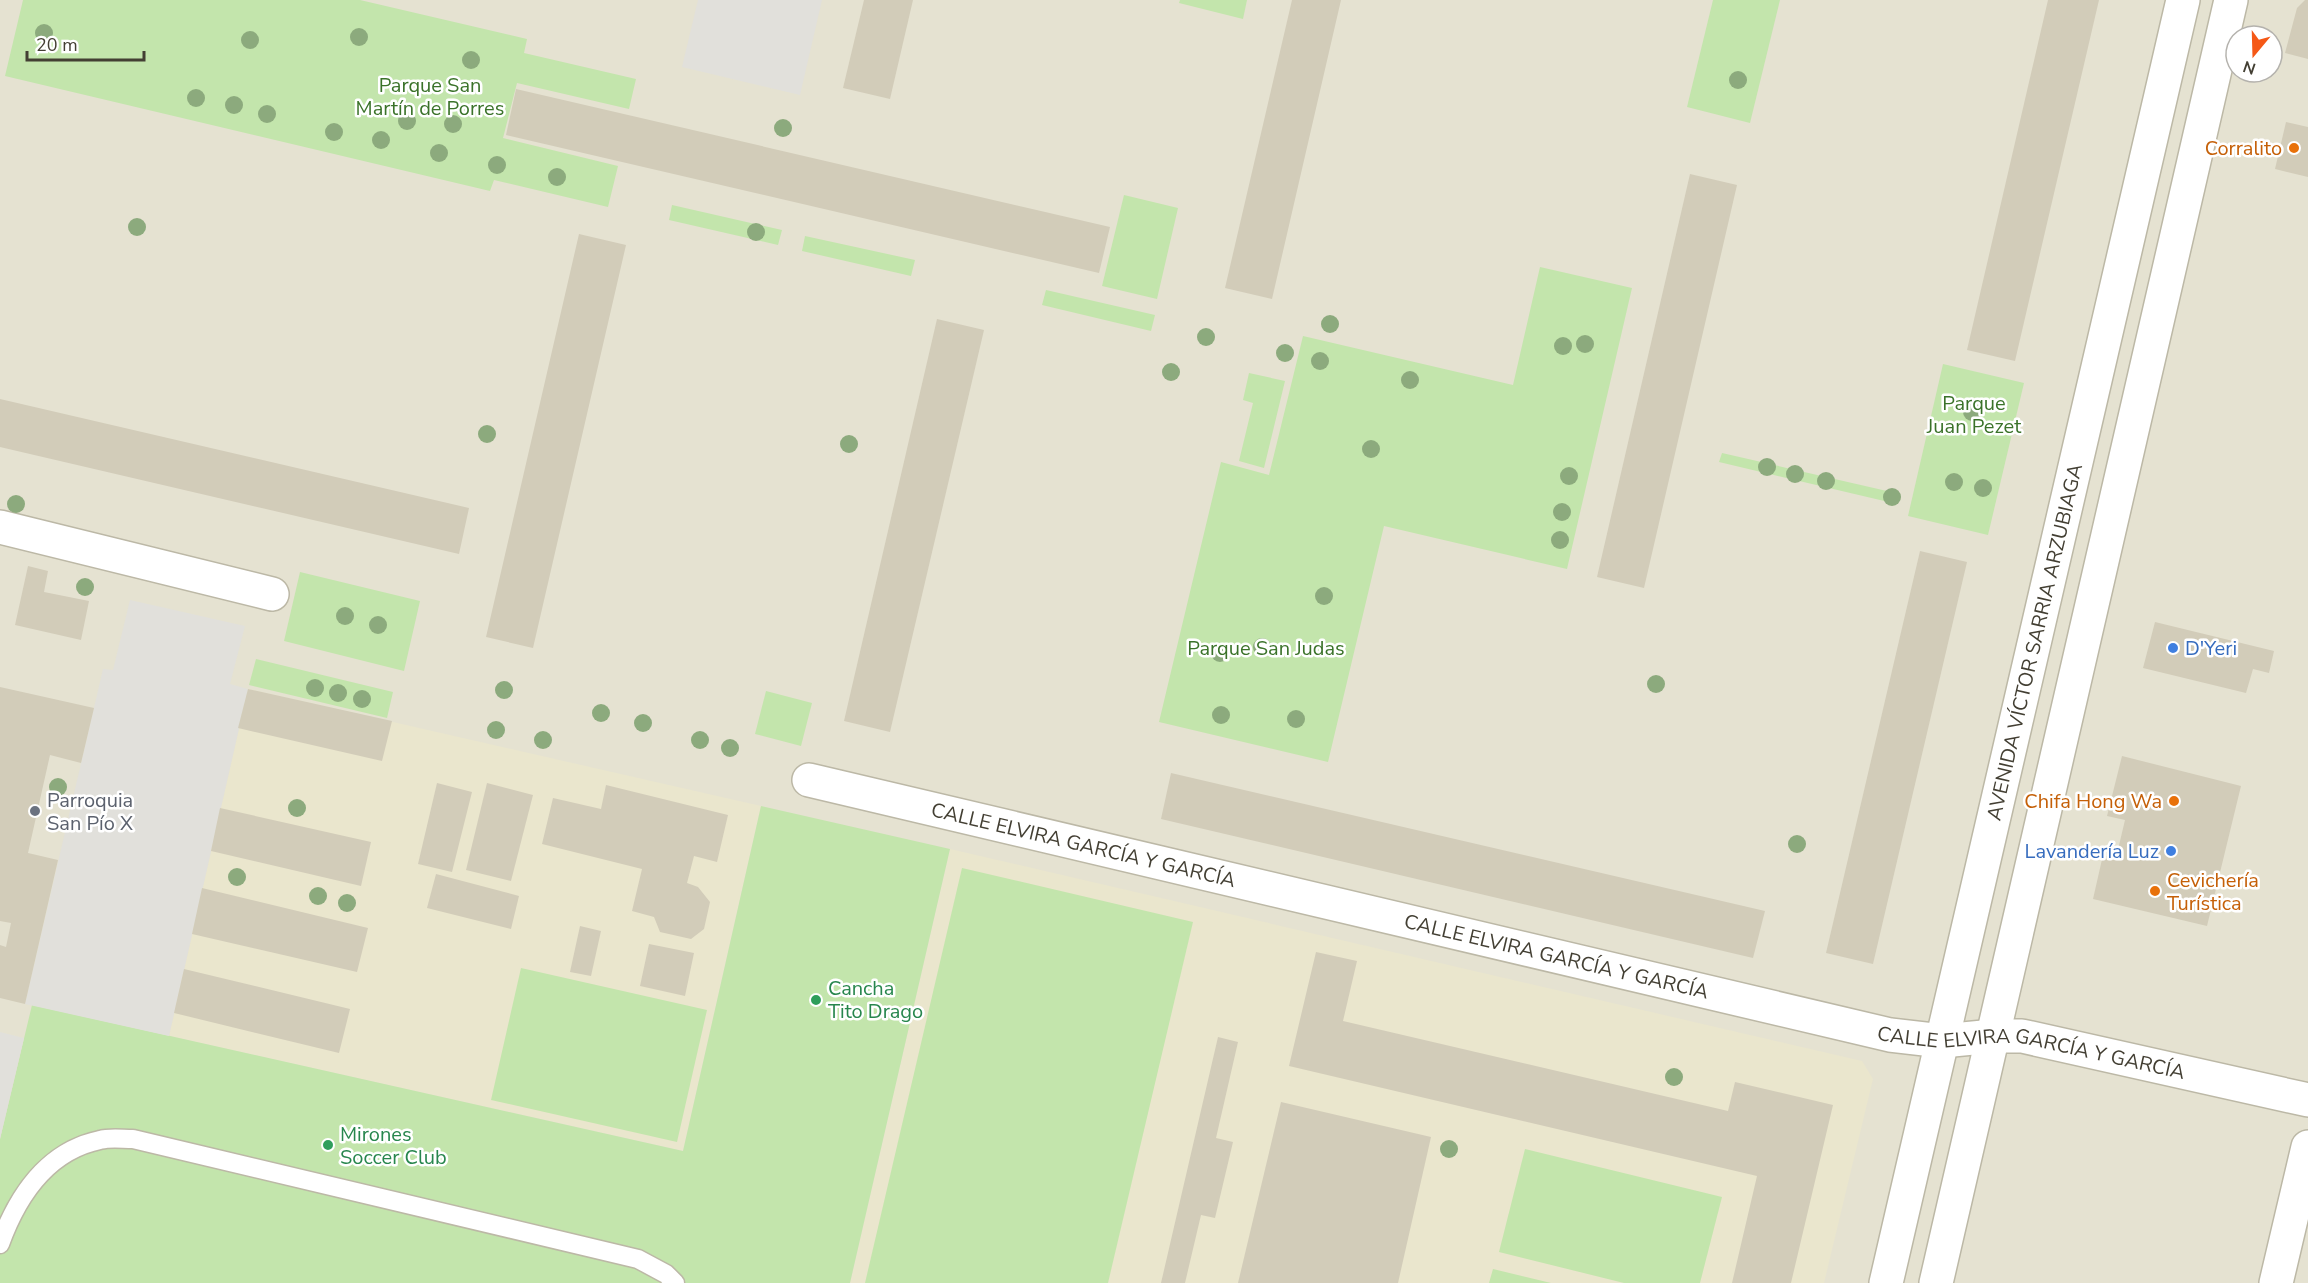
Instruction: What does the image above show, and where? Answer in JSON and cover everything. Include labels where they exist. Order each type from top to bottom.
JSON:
[{"type":"street","name":"AVENIDA VÍCTOR SARRIA ARZUBIAGA","points":[[1886,1283],[2183,0]]},
{"type":"street","points":[[1936,1283],[2231,0]]},
{"type":"street","points":[[0,527],[272,594]]},
{"type":"street","name":"CALLE ELVIRA GARCÍA Y GARCÍA","points":[[809,780],[1890,1035],[1942,1041],[2022,1036],[2308,1100]]},
{"type":"street","points":[[2276,1283],[2308,1147]]},
{"type":"lane","points":[[0,1244],[21,1196],[51,1165],[70,1151],[100,1139],[132,1139],[638,1259],[666,1274],[675,1283]]},
{"type":"shaded area","points":[[0,0],[2308,0],[2308,1283],[0,1283]]},
{"type":"shaded area","points":[[698,0],[822,0],[800,95],[682,67]]},
{"type":"shaded area","points":[[130,600],[245,626],[230,684],[248,689],[169,1036],[25,1004],[103,669],[113,670]]},
{"type":"shaded area","points":[[248,689],[761,806],[683,1151],[169,1036]]},
{"type":"shaded area","points":[[950,849],[1862,1061],[1873,1079],[1824,1283],[850,1283]]},
{"type":"shaded area","points":[[0,1032],[24,1038],[0,1139]]},
{"type":"green space","name":"Parque San Martín de Porres","points":[[23,0],[360,0],[527,39],[524,53],[636,79],[629,109],[517,83],[503,138],[618,166],[608,207],[494,180],[490,191],[5,76]]},
{"type":"green space","points":[[1180,0],[1247,0],[1243,19],[1179,3]]},
{"type":"green space","points":[[1713,0],[1780,0],[1750,123],[1687,107]]},
{"type":"green space","points":[[1124,195],[1178,208],[1157,299],[1102,286]]},
{"type":"green space","points":[[672,205],[782,230],[778,245],[669,220]]},
{"type":"green space","points":[[805,236],[915,260],[911,276],[802,251]]},
{"type":"green space","name":"Parque San Judas","points":[[1540,267],[1632,288],[1567,569],[1384,526],[1328,762],[1159,722],[1221,462],[1269,475],[1303,336],[1513,385]]},
{"type":"green space","points":[[1046,290],[1155,315],[1151,331],[1042,305]]},
{"type":"green space","name":"Parque Juan Pezet","points":[[1943,364],[2024,383],[1988,535],[1908,516]]},
{"type":"green space","points":[[1249,373],[1285,381],[1264,468],[1239,461],[1253,403],[1243,400]]},
{"type":"green space","points":[[1722,453],[1900,494],[1897,504],[1719,462]]},
{"type":"green space","points":[[300,572],[420,601],[404,671],[284,641]]},
{"type":"green space","points":[[256,659],[393,692],[387,718],[249,685]]},
{"type":"green space","points":[[766,691],[812,703],[801,746],[755,734]]},
{"type":"green space","name":"Mirones Soccer Club","points":[[761,806],[950,849],[850,1283],[0,1283],[0,1139],[32,1005],[683,1151]]},
{"type":"green space","points":[[962,868],[1193,922],[1108,1283],[865,1283]]},
{"type":"green space","points":[[521,968],[707,1010],[677,1142],[491,1100]]},
{"type":"green space","points":[[1525,1149],[1722,1197],[1700,1283],[1624,1283],[1499,1252]]},
{"type":"green space","points":[[1493,1269],[1551,1283],[1489,1283]]},
{"type":"building","points":[[864,0],[913,0],[890,99],[843,88]]},
{"type":"building","points":[[1292,0],[1341,0],[1272,299],[1225,288]]},
{"type":"building","points":[[2048,0],[2099,0],[2015,361],[1967,350]]},
{"type":"building","points":[[2308,0],[2308,59],[2285,53],[2297,8]]},
{"type":"building","points":[[516,89],[1110,227],[1099,273],[506,135]]},
{"type":"building","name":"Corralito","points":[[2286,122],[2308,127],[2308,177],[2275,169]]},
{"type":"building","points":[[1690,174],[1737,185],[1644,588],[1597,577]]},
{"type":"building","points":[[579,234],[626,245],[533,648],[486,637]]},
{"type":"building","points":[[937,319],[984,330],[890,732],[844,721]]},
{"type":"building","points":[[0,399],[469,508],[459,554],[0,447]]},
{"type":"building","points":[[1920,551],[1967,562],[1873,964],[1826,953]]},
{"type":"building","points":[[28,566],[48,571],[44,592],[89,601],[81,640],[15,625]]},
{"type":"building","points":[[2155,622],[2274,651],[2269,673],[2253,669],[2246,693],[2143,668]]},
{"type":"building","points":[[0,687],[94,708],[81,763],[50,755],[28,853],[58,860],[25,1004],[0,998],[0,945],[6,947],[11,923],[0,921]]},
{"type":"building","points":[[248,689],[392,721],[382,761],[238,728]]},
{"type":"building","points":[[2122,756],[2241,786],[2207,926],[2093,899],[2103,855],[2116,858],[2125,820],[2107,816]]},
{"type":"building","points":[[1171,773],[1765,911],[1753,958],[1161,819]]},
{"type":"building","points":[[437,783],[472,792],[452,872],[418,864]]},
{"type":"building","points":[[487,783],[533,795],[511,881],[466,870]]},
{"type":"building","points":[[606,785],[728,815],[717,862],[694,856],[687,883],[698,887],[710,902],[704,929],[691,939],[660,932],[654,917],[632,911],[642,869],[542,844],[553,798],[601,809]]},
{"type":"building","points":[[220,808],[371,842],[361,886],[211,851]]},
{"type":"building","points":[[436,874],[519,896],[511,929],[427,908]]},
{"type":"building","points":[[202,888],[368,928],[357,972],[192,934]]},
{"type":"building","points":[[580,926],[601,931],[591,976],[570,972]]},
{"type":"building","points":[[649,944],[694,953],[685,996],[640,986]]},
{"type":"building","points":[[1316,952],[1357,961],[1343,1021],[1728,1111],[1735,1082],[1833,1105],[1791,1283],[1732,1283],[1757,1176],[1289,1066]]},
{"type":"building","points":[[184,969],[350,1009],[339,1053],[174,1013]]},
{"type":"building","points":[[1218,1037],[1238,1042],[1216,1138],[1233,1142],[1215,1218],[1201,1215],[1185,1283],[1161,1283]]},
{"type":"building","points":[[1281,1102],[1431,1137],[1398,1283],[1238,1283]]},
{"type":"place","name":"Corralito","points":[[2294,148]]},
{"type":"place","name":"D'Yeri","points":[[2173,648]]},
{"type":"place","name":"Chifa Hong Wa","points":[[2174,801]]},
{"type":"place","name":"Parroquia San Pío X","points":[[35,811]]},
{"type":"place","name":"Lavandería Luz","points":[[2171,851]]},
{"type":"place","name":"Cevichería Turística","points":[[2155,891]]},
{"type":"place","name":"Cancha Tito Drago","points":[[816,1000]]},
{"type":"place","name":"Mirones Soccer Club","points":[[328,1145]]}]
